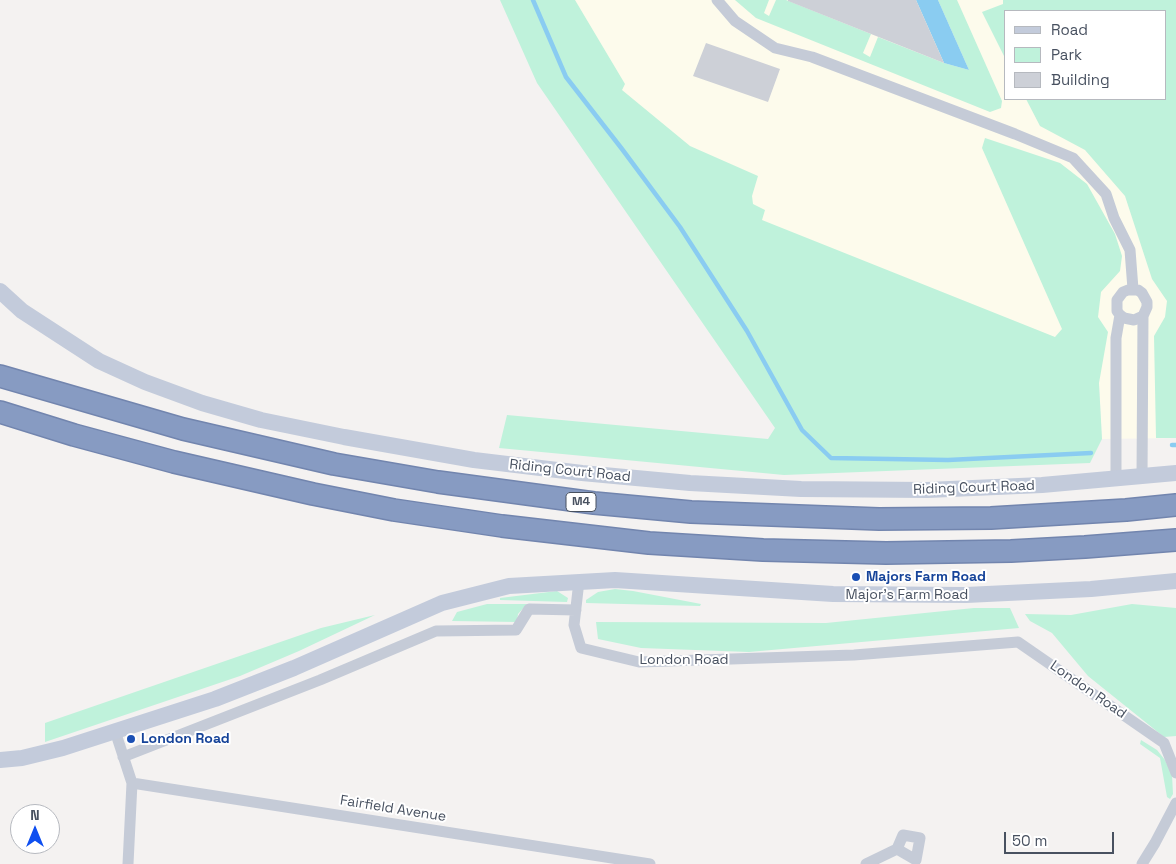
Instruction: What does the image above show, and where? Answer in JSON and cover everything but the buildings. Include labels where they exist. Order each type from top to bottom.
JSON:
[{"type":"highway","name":"M4","points":[[0,376],[183,429],[325,462],[438,482],[594,503],[709,513],[879,519],[991,518],[1176,505]]},
{"type":"highway","points":[[0,412],[74,435],[174,462],[322,496],[394,510],[502,526],[648,543],[762,550],[886,553],[1011,551],[1176,540]]},
{"type":"street","points":[[717,0],[734,21],[775,48],[812,57],[1073,158],[1106,194],[1114,218],[1130,250],[1132,289]]},
{"type":"street","points":[[1142,477],[1143,316],[1146,312],[1147,302],[1142,293],[1132,289],[1123,292],[1117,300],[1117,310],[1120,315],[1134,320],[1143,316]]},
{"type":"street","name":"Riding Court Road","points":[[0,291],[22,311],[62,339],[99,361],[145,382],[202,404],[262,420],[417,451],[582,474],[690,484],[801,489],[927,490],[1042,485],[1176,473]]},
{"type":"street","points":[[1116,479],[1116,338],[1120,315]]},
{"type":"street","name":"Major's Farm Road","points":[[579,581],[615,580],[833,594],[966,595],[1091,589],[1176,581]]},
{"type":"street","points":[[0,760],[22,758],[63,748],[215,699],[276,675],[442,603],[509,586],[579,581]]},
{"type":"street","name":"London Road","points":[[579,581],[574,625],[581,648],[639,662],[854,655],[1018,642],[1164,743],[1176,749]]},
{"type":"street","points":[[123,757],[320,680],[436,631],[516,630],[529,609],[576,610]]},
{"type":"street","points":[[114,732],[132,783],[128,864]]},
{"type":"street","points":[[1164,743],[1176,773]]},
{"type":"street","name":"Fairfield Avenue","points":[[132,783],[650,864]]},
{"type":"street","points":[[1142,864],[1176,803]]},
{"type":"street","points":[[866,864],[896,849]]},
{"type":"shaded area","points":[[563,0],[1176,0],[1176,438],[1102,439],[1099,384],[685,191]]},
{"type":"green space","points":[[500,0],[575,0],[625,84],[622,90],[690,146],[758,176],[752,196],[753,204],[765,210],[762,220],[1055,337],[1062,329],[982,148],[985,138],[1060,163],[1087,184],[1115,234],[1122,256],[1120,271],[1101,292],[1098,317],[1108,332],[1099,383],[1102,439],[1090,463],[784,475],[499,448],[507,415],[768,439],[775,428],[537,83]]},
{"type":"green space","points":[[735,0],[769,0],[764,13],[769,16],[776,0],[786,0],[871,34],[863,53],[870,57],[878,37],[944,63],[969,70],[938,0],[957,0],[1002,101],[1001,108],[990,112],[756,18]]},
{"type":"green space","points":[[1003,0],[1176,0],[1176,438],[1156,438],[1154,336],[1165,317],[1167,301],[1152,279],[1125,196],[1085,150],[1040,126],[1027,100],[1166,100],[1166,10],[1004,10],[1004,56],[982,12],[1003,4]]},
{"type":"green space","points":[[615,589],[701,604],[700,606],[586,603],[586,600],[598,592]]},
{"type":"green space","points":[[557,591],[568,598],[567,602],[500,600],[500,598]]},
{"type":"green space","points":[[487,604],[527,604],[518,614],[517,622],[452,621],[457,612]]},
{"type":"green space","points":[[1132,604],[1176,608],[1176,736],[1164,737],[1088,676],[1052,633],[1030,621],[1025,614],[1071,615]]},
{"type":"green space","points":[[974,608],[1010,608],[1019,628],[749,652],[641,648],[598,639],[596,622],[826,623]]},
{"type":"green space","points":[[375,615],[299,651],[240,676],[45,742],[45,723],[321,628]]},
{"type":"green space","points":[[1141,740],[1157,750],[1165,760],[1172,775],[1173,794],[1170,799],[1167,797],[1160,758],[1140,744]]},
{"type":"water","points":[[916,0],[938,0],[969,70],[944,63]]},
{"type":"waterway","points":[[533,0],[566,77],[680,227],[747,331],[802,430],[831,458],[948,460],[1091,453]]},
{"type":"place","name":"Majors Farm Road","points":[[856,577]]},
{"type":"place","name":"London Road","points":[[131,739]]}]
